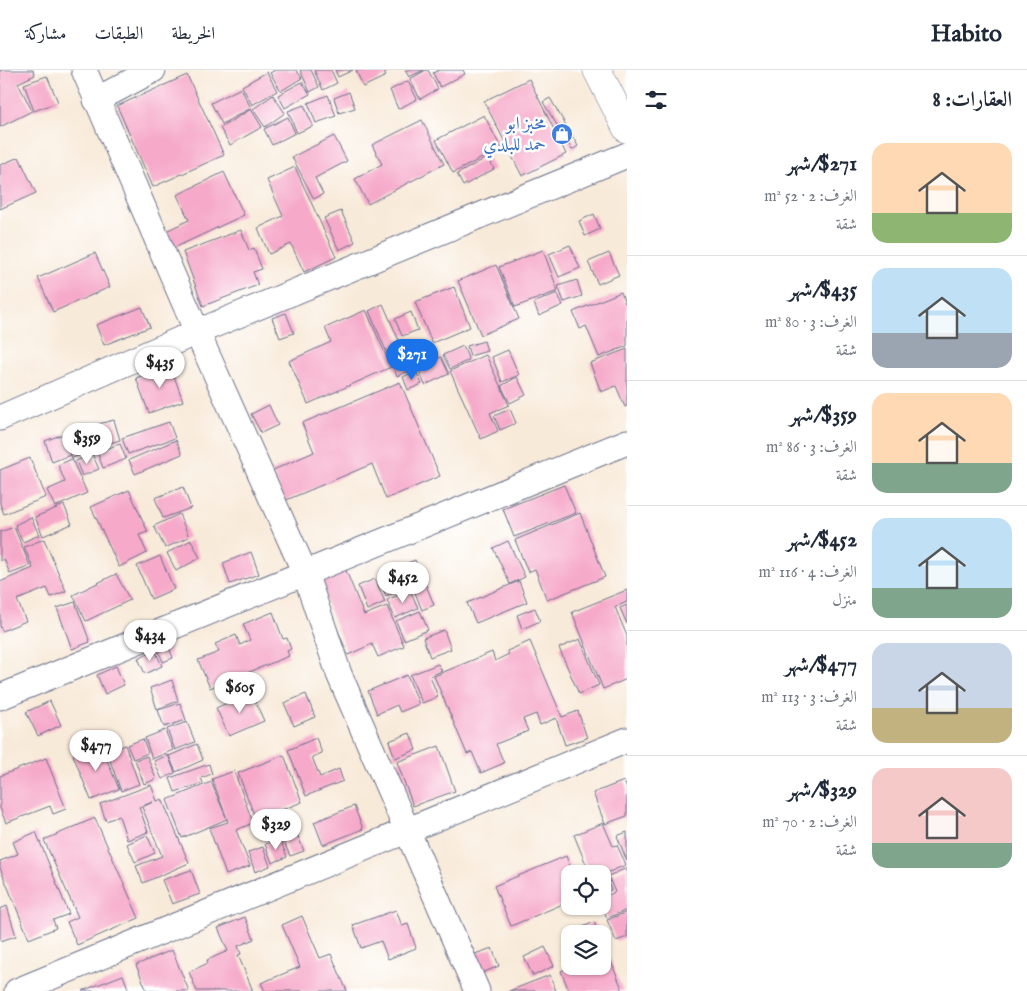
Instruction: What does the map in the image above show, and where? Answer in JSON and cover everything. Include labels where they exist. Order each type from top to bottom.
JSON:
[{"type":"street","points":[[84,70],[197,332],[305,573],[339,674],[477,991]]},
{"type":"street","points":[[96,100],[153,70]]},
{"type":"street","points":[[597,70],[627,129]]},
{"type":"street","points":[[0,418],[197,332],[627,155]]},
{"type":"street","points":[[0,697],[627,442]]},
{"type":"street","points":[[17,991],[627,740]]},
{"type":"building","points":[[0,70],[33,70],[35,75],[18,83],[32,111],[0,127]]},
{"type":"building","points":[[275,70],[296,70],[302,78],[281,91],[270,73]]},
{"type":"building","points":[[300,70],[311,70],[319,87],[310,92]]},
{"type":"building","points":[[314,70],[331,70],[337,83],[323,90]]},
{"type":"building","points":[[335,70],[353,70],[338,77]]},
{"type":"building","points":[[356,70],[389,70],[384,73],[386,76],[363,87]]},
{"type":"building","points":[[405,70],[424,70],[409,77]]},
{"type":"building","points":[[428,70],[438,89],[420,99],[410,79]]},
{"type":"building","points":[[439,70],[463,70],[465,74],[440,87],[433,73]]},
{"type":"building","points":[[267,72],[277,91],[252,105],[242,86]]},
{"type":"building","points":[[187,75],[224,155],[153,187],[117,106]]},
{"type":"building","points":[[47,76],[58,102],[34,111],[24,84]]},
{"type":"building","points":[[529,79],[566,154],[522,176],[484,101]]},
{"type":"building","points":[[408,81],[417,99],[398,109],[390,90]]},
{"type":"building","points":[[302,82],[310,94],[285,108],[278,95]]},
{"type":"building","points":[[241,88],[251,108],[222,124],[211,103]]},
{"type":"building","points":[[349,92],[355,108],[339,113],[334,98]]},
{"type":"building","points":[[273,95],[285,113],[265,127],[253,109]]},
{"type":"building","points":[[328,95],[336,116],[316,123],[308,103]]},
{"type":"building","points":[[550,98],[578,146],[572,150],[543,102]]},
{"type":"building","points":[[304,105],[313,126],[297,133],[288,111]]},
{"type":"building","points":[[251,109],[262,127],[230,145],[220,128]]},
{"type":"building","points":[[484,115],[501,148],[453,173],[436,140]]},
{"type":"building","points":[[288,117],[295,133],[272,145],[264,129]]},
{"type":"building","points":[[422,120],[444,164],[368,204],[355,179],[382,164],[372,145]]},
{"type":"building","points":[[334,136],[347,161],[315,178],[323,194],[314,199],[292,157]]},
{"type":"building","points":[[19,157],[36,193],[0,209],[0,165]]},
{"type":"building","points":[[488,157],[494,169],[463,186],[457,174]]},
{"type":"building","points":[[295,167],[336,257],[304,272],[291,244],[269,254],[258,228],[283,216],[267,180]]},
{"type":"building","points":[[224,172],[244,215],[174,248],[166,231],[189,220],[177,195]]},
{"type":"building","points":[[341,211],[355,242],[339,250],[324,218]]},
{"type":"building","points":[[594,214],[600,229],[585,236],[579,221]]},
{"type":"building","points":[[241,230],[249,250],[254,248],[262,269],[253,272],[258,285],[203,306],[183,252]]},
{"type":"building","points":[[570,245],[580,268],[559,277],[549,254]]},
{"type":"building","points":[[543,250],[558,291],[515,307],[499,267]]},
{"type":"building","points":[[95,253],[110,287],[53,312],[38,278]]},
{"type":"building","points":[[609,253],[619,275],[598,284],[588,262]]},
{"type":"building","points":[[496,265],[519,319],[481,335],[458,281]]},
{"type":"building","points":[[577,280],[582,296],[564,302],[558,286]]},
{"type":"building","points":[[454,287],[470,327],[432,343],[415,302]]},
{"type":"building","points":[[621,292],[625,303],[627,302],[627,346],[599,357],[586,326],[580,329],[573,312]]},
{"type":"building","points":[[557,293],[563,305],[539,316],[534,303]]},
{"type":"building","points":[[383,304],[412,370],[397,376],[369,311]]},
{"type":"building","points":[[142,307],[150,327],[104,345],[96,325]]},
{"type":"building","points":[[366,310],[391,367],[308,404],[289,361],[331,342],[325,328]]},
{"type":"building","points":[[411,312],[418,330],[402,336],[395,319]]},
{"type":"building","points":[[286,313],[294,333],[280,338],[272,318]]},
{"type":"building","points":[[484,341],[487,351],[470,356],[467,346]]},
{"type":"building","points":[[424,342],[431,360],[414,367],[407,349]]},
{"type":"building","points":[[463,346],[469,360],[450,369],[443,355]]},
{"type":"building","points":[[627,349],[627,406],[625,407],[616,386],[601,392],[590,363]]},
{"type":"building","points":[[508,350],[519,375],[502,382],[492,357]]},
{"type":"building","points":[[486,355],[509,405],[490,413],[498,431],[481,439],[450,371]]},
{"type":"building","points":[[441,357],[449,374],[425,385],[418,368]]},
{"type":"building","points":[[170,365],[183,401],[149,413],[136,378]]},
{"type":"building","points":[[416,371],[422,384],[408,390],[403,377]]},
{"type":"building","points":[[517,377],[526,395],[510,403],[501,386]]},
{"type":"building","points":[[400,382],[440,476],[386,499],[372,464],[284,501],[271,471],[314,452],[302,423]]},
{"type":"building","points":[[269,405],[278,425],[261,433],[251,414]]},
{"type":"building","points":[[510,409],[516,423],[500,430],[494,416]]},
{"type":"building","points":[[114,420],[120,440],[100,446],[94,425]]},
{"type":"building","points":[[169,422],[175,438],[128,454],[122,438]]},
{"type":"building","points":[[87,429],[94,450],[72,458],[65,437]]},
{"type":"building","points":[[63,434],[70,455],[52,462],[45,441]]},
{"type":"building","points":[[176,440],[182,454],[135,474],[129,460]]},
{"type":"building","points":[[120,444],[126,459],[103,468],[97,452]]},
{"type":"building","points":[[92,454],[99,469],[82,476],[76,461]]},
{"type":"building","points":[[30,458],[46,497],[4,514],[0,504],[0,470]]},
{"type":"building","points":[[72,459],[87,493],[55,507],[47,490],[65,482],[58,465]]},
{"type":"building","points":[[564,485],[576,513],[514,537],[503,509]]},
{"type":"building","points":[[183,487],[191,508],[163,518],[155,498]]},
{"type":"building","points":[[129,490],[148,532],[139,535],[147,553],[119,567],[91,507]]},
{"type":"building","points":[[64,505],[72,524],[43,536],[35,517]]},
{"type":"building","points":[[580,513],[605,577],[547,600],[535,569],[528,572],[515,540]]},
{"type":"building","points":[[179,514],[189,537],[165,548],[154,526]]},
{"type":"building","points":[[31,517],[39,535],[23,542],[15,525]]},
{"type":"building","points":[[14,527],[30,566],[10,574],[4,559],[0,561],[0,532]]},
{"type":"building","points":[[44,539],[66,591],[51,597],[47,588],[17,600],[26,621],[2,631],[0,626],[0,582],[33,568],[24,547]]},
{"type":"building","points":[[191,540],[200,558],[176,571],[167,553]]},
{"type":"building","points":[[508,541],[525,577],[510,584],[493,548]]},
{"type":"building","points":[[251,552],[259,574],[230,584],[223,563]]},
{"type":"building","points":[[160,556],[174,589],[151,599],[137,566]]},
{"type":"building","points":[[415,560],[424,582],[409,587],[401,566]]},
{"type":"building","points":[[345,568],[364,615],[387,606],[404,646],[378,657],[372,644],[348,655],[317,580]]},
{"type":"building","points":[[399,571],[406,587],[386,596],[379,580]]},
{"type":"building","points":[[116,574],[130,600],[86,621],[73,595]]},
{"type":"building","points":[[375,579],[385,602],[367,610],[358,586]]},
{"type":"building","points":[[519,581],[527,602],[476,623],[467,603]]},
{"type":"building","points":[[426,585],[434,605],[422,610],[414,590]]},
{"type":"building","points":[[410,590],[418,608],[395,618],[387,600]]},
{"type":"building","points":[[627,590],[627,602],[615,607],[627,636],[627,679],[603,689],[572,612]]},
{"type":"building","points":[[75,602],[90,642],[72,649],[57,608]]},
{"type":"building","points":[[627,605],[627,624],[620,608]]},
{"type":"building","points":[[535,608],[540,621],[522,629],[517,615]]},
{"type":"building","points":[[420,611],[428,630],[404,640],[396,621]]},
{"type":"building","points":[[273,612],[283,639],[287,638],[291,649],[287,651],[289,656],[210,688],[198,660],[219,652],[215,644],[236,635],[240,645],[250,640],[243,624]]},
{"type":"building","points":[[444,630],[451,649],[430,657],[423,638]]},
{"type":"building","points":[[580,639],[599,685],[579,694],[559,648]]},
{"type":"building","points":[[530,641],[562,717],[578,711],[587,738],[565,745],[556,718],[540,725],[536,714],[523,719],[528,731],[496,744],[504,763],[481,773],[472,752],[467,754],[434,676],[492,652],[495,661],[509,654],[507,651]]},
{"type":"building","points":[[169,647],[173,658],[163,662],[158,650]]},
{"type":"building","points":[[155,650],[162,666],[145,674],[138,658]]},
{"type":"building","points":[[438,664],[442,671],[430,676],[438,697],[422,703],[410,675]]},
{"type":"building","points":[[116,666],[124,685],[105,694],[97,675]]},
{"type":"building","points":[[407,675],[419,704],[400,712],[397,705],[377,714],[368,691]]},
{"type":"building","points":[[172,680],[178,701],[157,709],[150,688]]},
{"type":"building","points":[[251,692],[264,721],[229,736],[216,708]]},
{"type":"building","points":[[306,694],[315,717],[294,726],[284,703]]},
{"type":"building","points":[[50,701],[61,725],[38,736],[26,712]]},
{"type":"building","points":[[180,703],[186,720],[164,727],[158,710]]},
{"type":"building","points":[[187,722],[195,742],[175,750],[167,729]]},
{"type":"building","points":[[165,730],[173,750],[152,759],[145,738]]},
{"type":"building","points":[[410,733],[416,750],[395,758],[389,741]]},
{"type":"building","points":[[316,738],[322,753],[312,757],[320,777],[339,769],[343,781],[306,796],[288,750]]},
{"type":"building","points":[[143,739],[148,753],[133,759],[127,745]]},
{"type":"building","points":[[100,743],[119,789],[91,800],[73,755]]},
{"type":"building","points":[[197,744],[203,760],[176,772],[169,756]]},
{"type":"building","points":[[125,745],[139,784],[121,791],[107,752]]},
{"type":"building","points":[[439,746],[455,791],[413,806],[397,762]]},
{"type":"building","points":[[168,755],[175,773],[162,779],[154,761]]},
{"type":"building","points":[[284,755],[302,802],[256,820],[238,773]]},
{"type":"building","points":[[147,756],[156,779],[144,784],[135,760]]},
{"type":"building","points":[[46,758],[66,809],[53,814],[50,806],[6,823],[0,808],[0,776]]},
{"type":"building","points":[[209,764],[212,774],[201,778],[203,783],[175,792],[170,778]]},
{"type":"building","points":[[234,771],[253,823],[236,830],[250,866],[226,875],[209,828],[228,822],[212,779]]},
{"type":"building","points":[[624,781],[627,789],[627,816],[605,824],[593,793]]},
{"type":"building","points":[[211,782],[227,819],[182,838],[167,800]]},
{"type":"building","points":[[151,785],[157,801],[162,799],[189,863],[143,883],[136,866],[162,856],[142,807],[153,802],[139,807],[148,832],[127,840],[119,816],[106,821],[100,804]]},
{"type":"building","points":[[354,806],[363,829],[323,845],[314,822]]},
{"type":"building","points":[[275,816],[279,827],[259,835],[255,823]]},
{"type":"building","points":[[95,818],[139,918],[77,945],[67,922],[78,917],[44,840]]},
{"type":"building","points":[[603,823],[613,846],[617,845],[626,865],[611,871],[611,865],[586,865],[574,835]]},
{"type":"building","points":[[295,829],[304,851],[290,856],[281,835]]},
{"type":"building","points":[[36,832],[69,914],[53,920],[56,928],[29,939],[0,868],[0,861],[18,854],[13,842]]},
{"type":"building","points":[[627,832],[627,861],[617,836]]},
{"type":"building","points":[[147,835],[155,853],[135,862],[127,844]]},
{"type":"building","points":[[280,839],[287,857],[272,863],[265,844]]},
{"type":"building","points":[[263,847],[270,866],[255,872],[248,852]]},
{"type":"building","points":[[566,856],[570,865],[561,865],[561,905],[511,926],[494,886]]},
{"type":"building","points":[[627,868],[627,910],[607,918],[606,915],[611,915],[611,894],[615,892],[611,883],[611,875]]},
{"type":"building","points":[[191,870],[200,894],[172,904],[162,880]]},
{"type":"building","points":[[7,906],[16,936],[0,941],[0,909]]},
{"type":"building","points":[[396,910],[402,926],[408,924],[416,948],[388,959],[381,941],[361,948],[353,925]]},
{"type":"building","points":[[627,912],[627,937],[616,941],[611,925],[607,920]]},
{"type":"building","points":[[302,916],[320,958],[331,954],[347,991],[265,991],[261,983],[300,967],[282,925]]},
{"type":"building","points":[[245,917],[254,939],[238,946],[241,954],[238,955],[253,991],[197,991],[189,972],[208,963],[207,960],[228,951],[218,928]]},
{"type":"building","points":[[545,947],[554,966],[533,976],[524,957]]},
{"type":"building","points":[[492,948],[499,966],[482,973],[475,954]]},
{"type":"building","points":[[172,950],[189,991],[147,991],[136,965]]},
{"type":"building","points":[[611,962],[623,991],[569,991],[563,975],[611,975]]},
{"type":"building","points":[[123,975],[129,991],[82,991]]},
{"type":"building","points":[[550,975],[556,991],[509,991]]},
{"type":"place","name":"مخبز ابو حمد للبلدي","points":[[562,134]]}]
